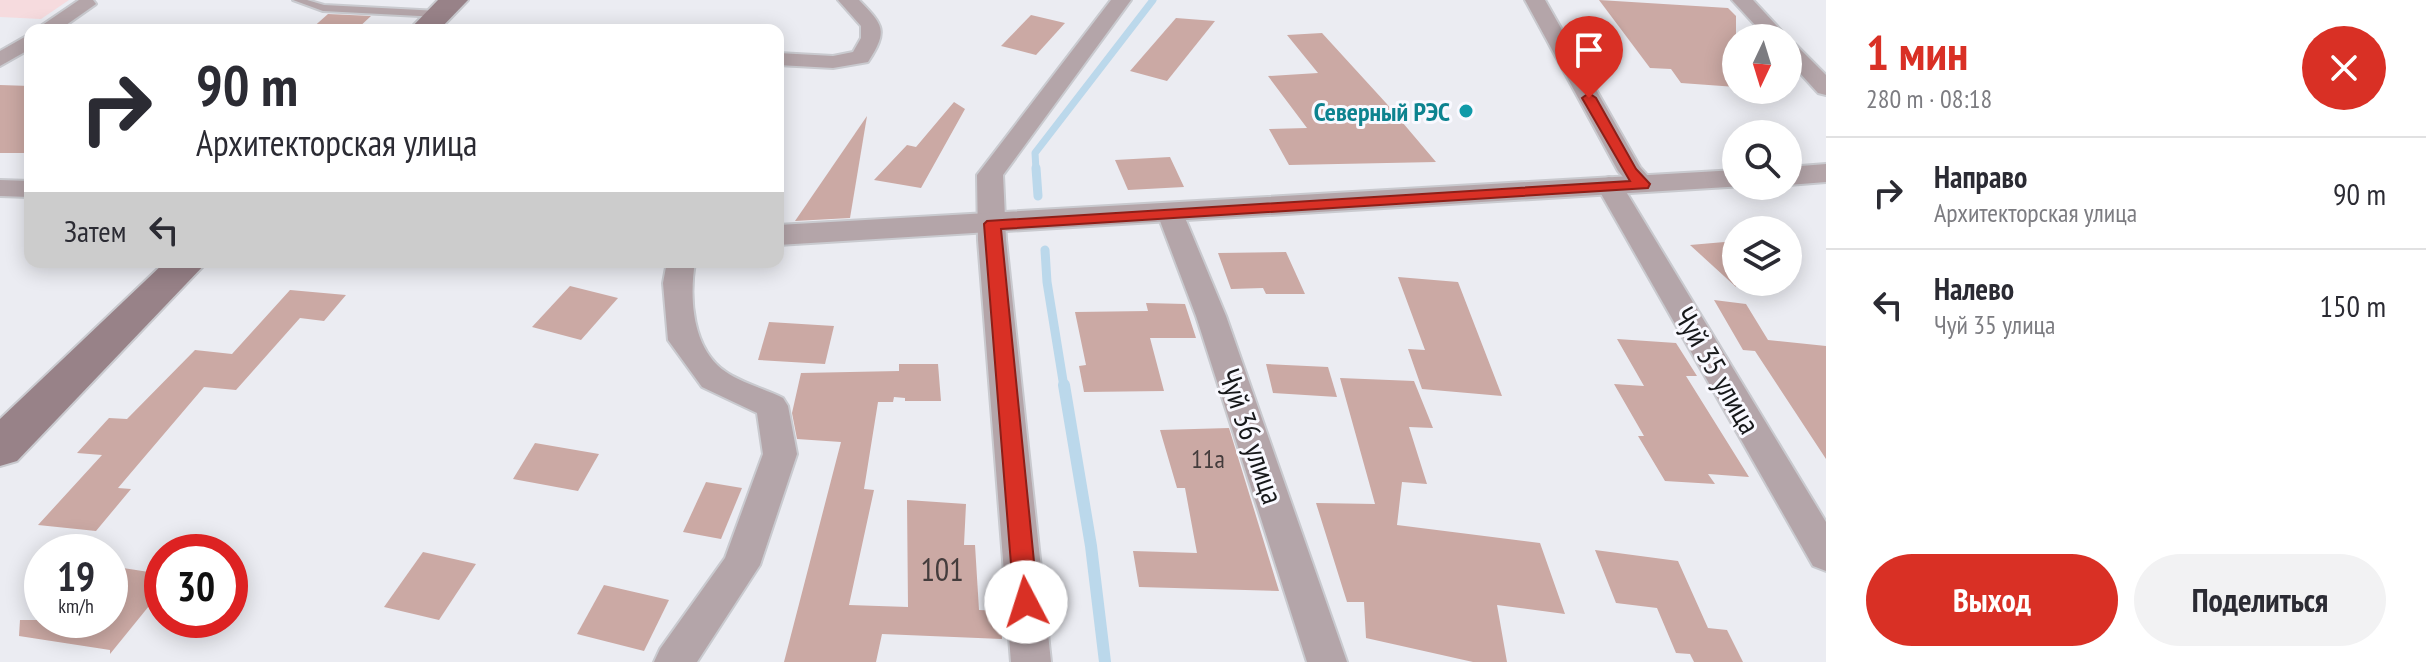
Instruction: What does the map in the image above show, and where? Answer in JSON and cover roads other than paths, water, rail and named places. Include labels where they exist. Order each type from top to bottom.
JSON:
[{"type":"main road","points":[[0,448],[182,268]]},
{"type":"street","points":[[784,59],[833,62],[860,57],[873,39],[871,24],[848,0]]},
{"type":"street","points":[[1031,662],[990,175],[1121,0]]},
{"type":"street","points":[[1535,0],[1630,171],[1642,184]]},
{"type":"street","points":[[1742,0],[1765,24]]},
{"type":"street","points":[[54,24],[86,4]]},
{"type":"street","points":[[0,60],[24,44]]},
{"type":"street","points":[[1802,63],[1826,88]]},
{"type":"street","points":[[1802,175],[1826,173]]},
{"type":"street","points":[[784,235],[1722,180]]},
{"type":"street","name":"Чуй 35 улица","points":[[1609,185],[1826,555]]},
{"type":"street","points":[[0,188],[24,189]]},
{"type":"street","name":"Чуй 36 улица","points":[[1170,213],[1211,316],[1327,662]]},
{"type":"street","points":[[674,662],[741,565],[780,454],[772,406],[713,379],[683,340],[677,283],[680,268]]},
{"type":"lane","points":[[298,0],[323,8],[439,15]]},
{"type":"waterway","points":[[1036,170],[1035,153],[1153,0]]},
{"type":"waterway","points":[[1036,168],[1038,196]]},
{"type":"waterway","points":[[1045,250],[1047,282],[1064,387]]},
{"type":"waterway","points":[[1064,385],[1091,546],[1105,662]]},
{"type":"place","name":"Северный РЭС","points":[[1466,111]]}]
